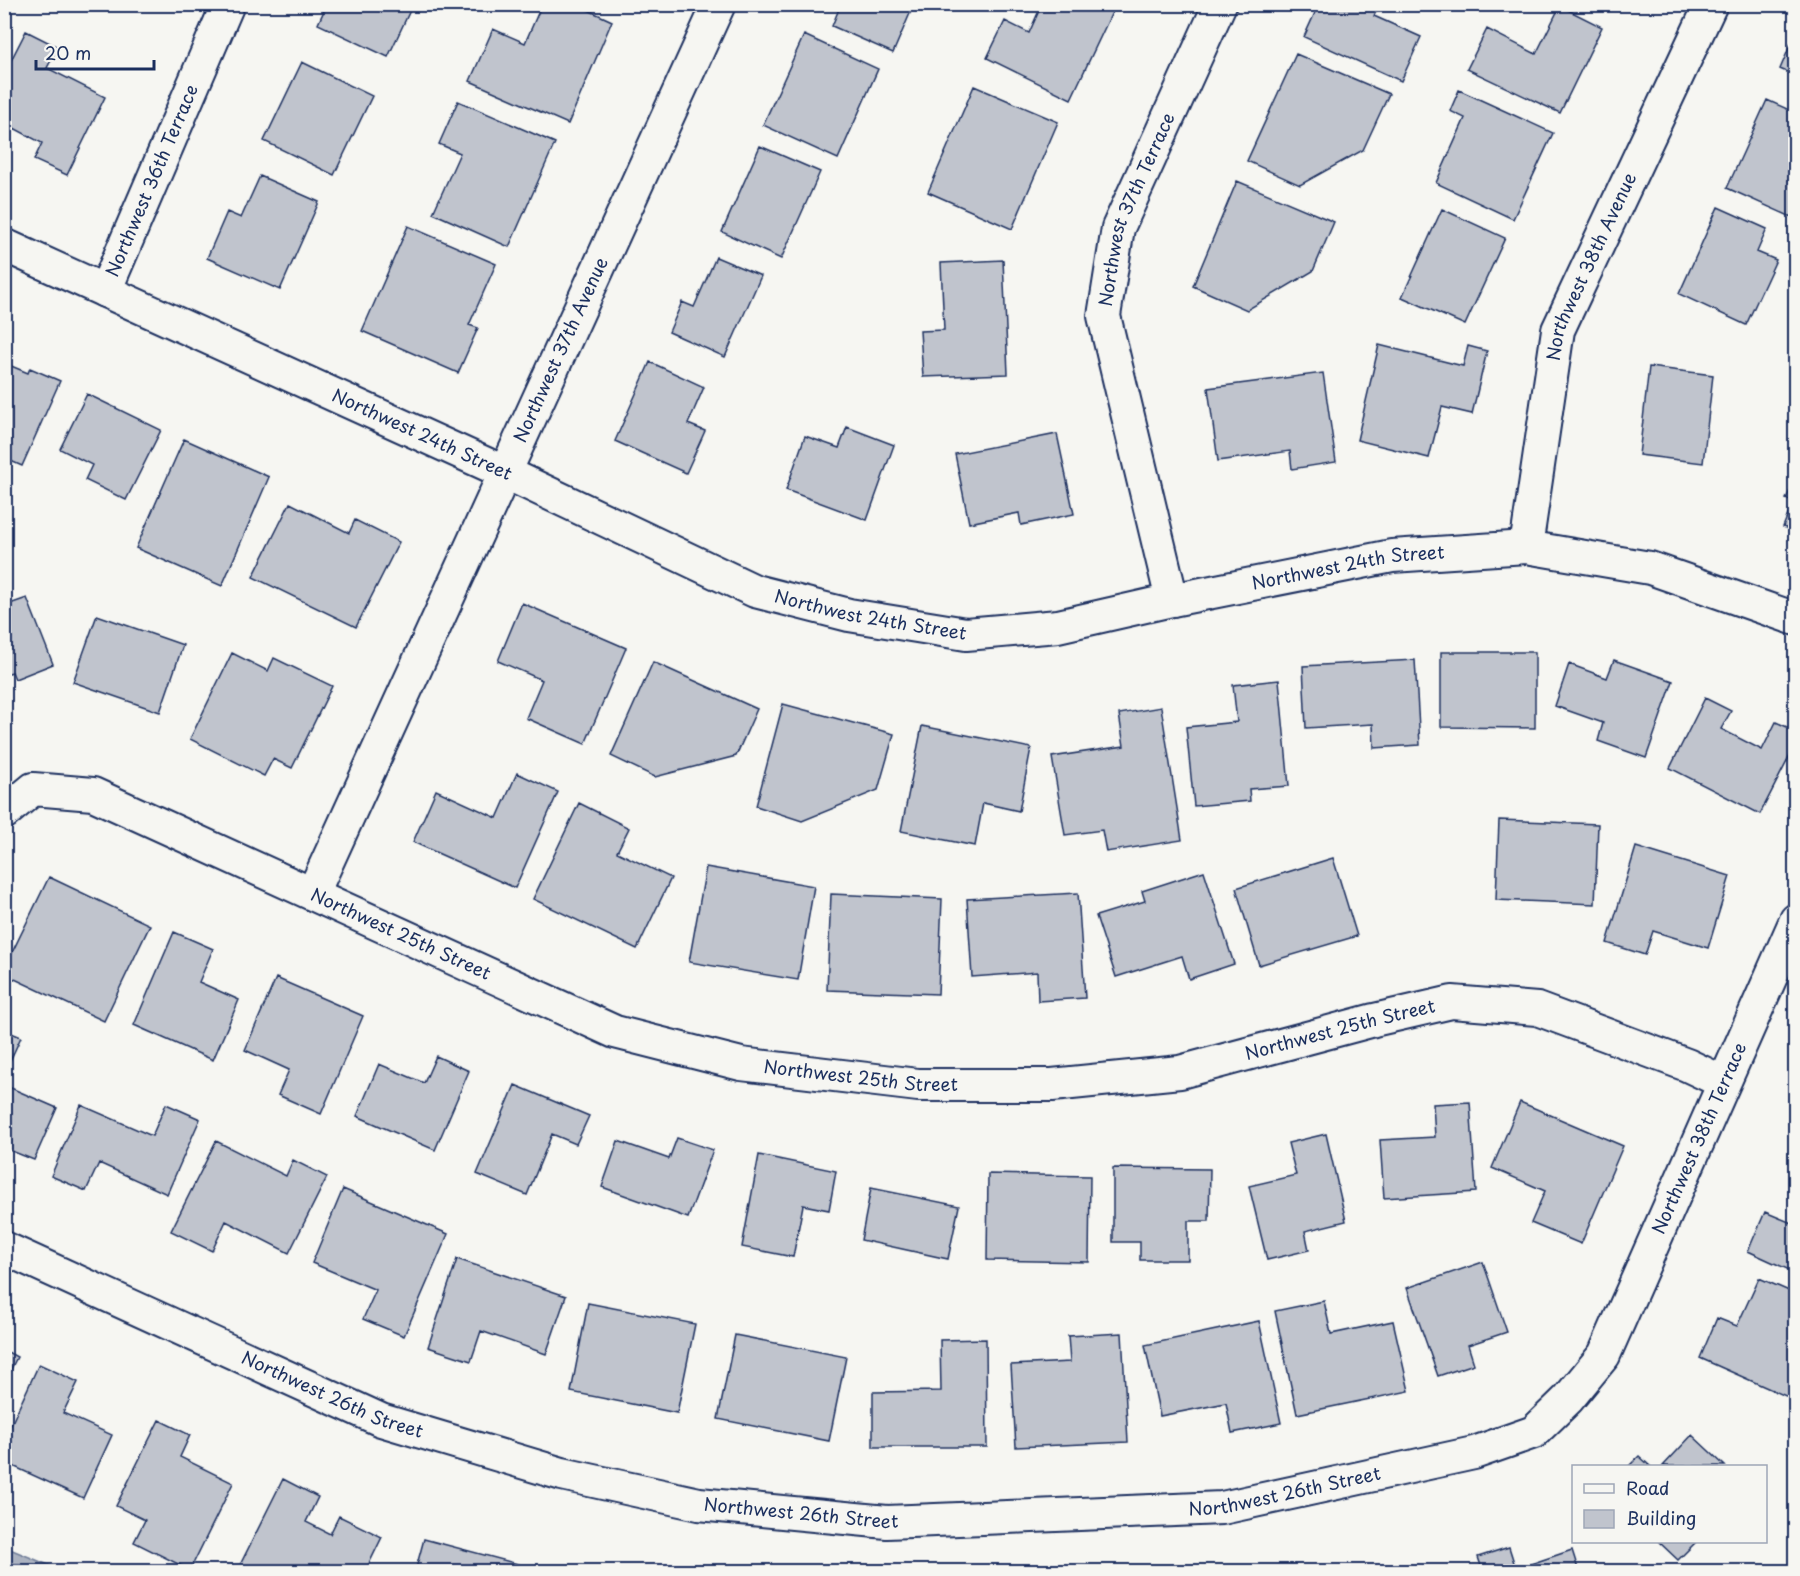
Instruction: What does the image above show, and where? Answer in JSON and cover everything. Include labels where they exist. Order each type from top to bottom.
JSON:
[{"type":"street","name":"Northwest 36th Terrace","points":[[105,291],[228,4]]},
{"type":"street","name":"Northwest 37th Avenue","points":[[313,893],[719,4]]},
{"type":"street","name":"Northwest 37th Terrace","points":[[1172,600],[1104,316],[1118,228],[1220,4]]},
{"type":"street","name":"Northwest 38th Avenue","points":[[1526,547],[1558,330],[1711,4]]},
{"type":"street","name":"Northwest 24th Street","points":[[4,245],[506,473],[755,591],[849,615],[966,634],[1058,626],[1172,600],[1392,556],[1526,547],[1650,568],[1796,619]]},
{"type":"street","name":"Northwest 25th Street","points":[[4,813],[33,789],[93,794],[615,1032],[741,1064],[918,1085],[1052,1085],[1180,1072],[1374,1020],[1452,1002],[1537,1009],[1687,1065],[1723,1082]]},
{"type":"street","name":"Northwest 38th Terrace","points":[[1604,1355],[1796,920]]},
{"type":"street","name":"Northwest 26th Street","points":[[4,1248],[381,1420],[562,1474],[699,1504],[887,1522],[1222,1508],[1474,1453],[1534,1432],[1568,1399],[1604,1355]]},
{"type":"shaded area","points":[[5,1547],[63,1571],[5,1571]]},
{"type":"building","points":[[327,4],[413,4],[388,57],[318,24]]},
{"type":"building","points":[[542,4],[575,4],[612,21],[568,124],[470,81],[493,29],[525,43]]},
{"type":"building","points":[[841,4],[914,4],[893,53],[832,26]]},
{"type":"building","points":[[1042,4],[1116,4],[1071,99],[987,58],[1005,21],[1029,33]]},
{"type":"building","points":[[1319,4],[1379,4],[1374,16],[1421,37],[1401,81],[1304,37]]},
{"type":"building","points":[[1560,6],[1602,27],[1560,113],[1467,69],[1487,29],[1536,54]]},
{"type":"building","points":[[26,31],[58,47],[47,68],[105,97],[67,175],[34,160],[42,143],[14,128],[4,146],[4,74]]},
{"type":"building","points":[[804,35],[878,69],[838,159],[763,125]]},
{"type":"building","points":[[1792,41],[1796,43],[1796,76],[1780,69]]},
{"type":"building","points":[[1296,54],[1389,94],[1363,150],[1300,185],[1247,161]]},
{"type":"building","points":[[302,62],[372,96],[334,175],[264,141]]},
{"type":"building","points":[[974,86],[1058,122],[1012,229],[928,192]]},
{"type":"building","points":[[1459,90],[1553,133],[1513,219],[1436,183],[1465,118],[1450,111]]},
{"type":"building","points":[[1767,100],[1796,113],[1796,219],[1727,188]]},
{"type":"building","points":[[458,101],[555,143],[509,247],[433,213],[460,153],[439,144]]},
{"type":"building","points":[[760,146],[820,172],[781,259],[722,232]]},
{"type":"building","points":[[260,176],[319,202],[280,290],[207,258],[227,212],[241,218]]},
{"type":"building","points":[[1237,181],[1334,222],[1313,271],[1247,310],[1193,286]]},
{"type":"building","points":[[1718,207],[1767,229],[1757,252],[1776,260],[1746,325],[1679,294]]},
{"type":"building","points":[[1442,209],[1505,238],[1465,325],[1402,297]]},
{"type":"building","points":[[408,226],[496,264],[469,325],[478,328],[458,373],[362,331]]},
{"type":"building","points":[[716,257],[761,276],[725,357],[669,332],[682,302],[694,307]]},
{"type":"building","points":[[1003,260],[1008,374],[923,377],[920,331],[944,330],[941,263]]},
{"type":"building","points":[[1379,345],[1463,366],[1468,346],[1487,351],[1472,414],[1442,407],[1429,458],[1357,440]]},
{"type":"building","points":[[650,362],[704,387],[688,424],[705,431],[686,473],[615,441]]},
{"type":"building","points":[[4,363],[28,373],[30,368],[60,381],[22,466],[4,458]]},
{"type":"building","points":[[1649,367],[1713,375],[1703,463],[1639,455]]},
{"type":"building","points":[[1323,373],[1336,462],[1292,469],[1290,451],[1218,461],[1208,388]]},
{"type":"building","points":[[87,394],[161,430],[126,500],[85,480],[92,465],[60,449]]},
{"type":"building","points":[[847,427],[894,445],[867,520],[786,490],[805,436],[839,448]]},
{"type":"building","points":[[1057,434],[1074,514],[1021,525],[1019,513],[969,523],[955,454]]},
{"type":"building","points":[[184,439],[269,477],[222,586],[136,548]]},
{"type":"building","points":[[1796,478],[1796,532],[1783,527],[1793,502],[1786,499]]},
{"type":"building","points":[[290,503],[349,533],[355,520],[399,542],[356,627],[253,577]]},
{"type":"building","points":[[27,598],[53,664],[15,679],[12,672],[4,675],[4,606]]},
{"type":"building","points":[[522,603],[626,648],[585,744],[526,718],[542,680],[498,661]]},
{"type":"building","points":[[97,615],[183,645],[160,712],[73,682]]},
{"type":"building","points":[[1441,652],[1535,652],[1535,728],[1441,727]]},
{"type":"building","points":[[232,653],[268,671],[274,658],[332,686],[292,768],[273,759],[264,776],[190,739]]},
{"type":"building","points":[[1415,660],[1420,745],[1374,748],[1373,724],[1306,728],[1303,666]]},
{"type":"building","points":[[1614,660],[1673,681],[1646,758],[1598,741],[1603,723],[1555,706],[1569,664],[1607,678]]},
{"type":"building","points":[[653,662],[757,709],[736,756],[655,777],[611,756]]},
{"type":"building","points":[[1279,680],[1289,786],[1249,789],[1250,801],[1194,806],[1186,727],[1237,722],[1233,685]]},
{"type":"building","points":[[1705,698],[1731,711],[1721,729],[1762,750],[1776,722],[1796,731],[1796,744],[1760,814],[1670,768]]},
{"type":"building","points":[[783,704],[894,734],[878,790],[802,821],[756,806]]},
{"type":"building","points":[[1161,707],[1182,840],[1106,852],[1102,830],[1065,835],[1052,757],[1124,746],[1119,714]]},
{"type":"building","points":[[922,726],[1031,748],[1019,811],[983,803],[975,846],[901,831]]},
{"type":"building","points":[[517,773],[558,792],[515,888],[413,842],[436,790],[497,818]]},
{"type":"building","points":[[579,803],[629,828],[617,852],[671,878],[637,949],[533,899]]},
{"type":"building","points":[[1499,820],[1598,824],[1595,904],[1496,900]]},
{"type":"building","points":[[1636,847],[1730,876],[1708,948],[1653,931],[1645,955],[1607,943]]},
{"type":"building","points":[[1333,858],[1357,936],[1259,965],[1236,888]]},
{"type":"building","points":[[706,867],[814,886],[798,980],[689,962]]},
{"type":"building","points":[[1204,871],[1234,964],[1189,979],[1182,956],[1116,977],[1096,916],[1145,901],[1142,891]]},
{"type":"building","points":[[49,877],[150,925],[104,1021],[4,974],[4,969]]},
{"type":"building","points":[[1078,893],[1085,998],[1038,1001],[1037,972],[972,977],[967,899]]},
{"type":"building","points":[[831,894],[942,899],[938,994],[827,990]]},
{"type":"building","points":[[174,932],[213,949],[199,982],[239,1000],[213,1060],[134,1025]]},
{"type":"building","points":[[276,978],[363,1016],[321,1114],[278,1095],[289,1070],[245,1050]]},
{"type":"building","points":[[4,1030],[21,1037],[4,1074]]},
{"type":"building","points":[[436,1056],[469,1071],[435,1150],[357,1116],[379,1064],[424,1083]]},
{"type":"building","points":[[4,1085],[57,1108],[34,1160],[4,1148]]},
{"type":"building","points":[[515,1085],[589,1116],[576,1144],[552,1134],[527,1195],[477,1174]]},
{"type":"building","points":[[1470,1102],[1476,1192],[1384,1198],[1380,1140],[1435,1137],[1433,1104]]},
{"type":"building","points":[[1520,1102],[1623,1146],[1581,1244],[1531,1223],[1545,1191],[1492,1168]]},
{"type":"building","points":[[166,1104],[200,1119],[167,1194],[99,1163],[86,1191],[51,1176],[81,1105],[152,1136]]},
{"type":"building","points":[[1326,1134],[1346,1221],[1305,1231],[1309,1250],[1267,1260],[1249,1186],[1296,1175],[1288,1143]]},
{"type":"building","points":[[677,1138],[713,1150],[688,1218],[602,1187],[618,1141],[669,1159]]},
{"type":"building","points":[[216,1141],[286,1176],[293,1160],[327,1177],[289,1253],[226,1221],[212,1251],[171,1231]]},
{"type":"building","points":[[759,1155],[836,1171],[829,1210],[803,1205],[793,1257],[742,1247]]},
{"type":"building","points":[[1113,1168],[1210,1169],[1209,1221],[1188,1221],[1188,1260],[1140,1260],[1140,1242],[1113,1242]]},
{"type":"building","points":[[988,1174],[1090,1176],[1089,1262],[987,1260]]},
{"type":"building","points":[[871,1188],[959,1206],[948,1259],[861,1240]]},
{"type":"building","points":[[343,1189],[448,1234],[404,1336],[363,1319],[376,1290],[312,1263]]},
{"type":"building","points":[[1765,1212],[1794,1224],[1796,1221],[1796,1273],[1748,1251]]},
{"type":"building","points":[[457,1259],[566,1296],[546,1354],[481,1331],[471,1361],[428,1347]]},
{"type":"building","points":[[1483,1262],[1507,1332],[1468,1345],[1474,1364],[1438,1376],[1407,1288]]},
{"type":"building","points":[[1759,1278],[1796,1294],[1796,1381],[1788,1397],[1700,1358],[1717,1318],[1737,1326]]},
{"type":"building","points":[[1324,1301],[1331,1334],[1393,1321],[1409,1391],[1297,1414],[1275,1311]]},
{"type":"building","points":[[588,1303],[695,1324],[677,1413],[571,1392]]},
{"type":"building","points":[[1259,1321],[1281,1423],[1232,1433],[1226,1403],[1160,1416],[1145,1345]]},
{"type":"building","points":[[1122,1333],[1128,1442],[1016,1447],[1011,1365],[1070,1362],[1068,1336]]},
{"type":"building","points":[[735,1335],[846,1357],[829,1441],[718,1419]]},
{"type":"building","points":[[986,1339],[987,1447],[873,1447],[873,1392],[941,1391],[940,1340]]},
{"type":"building","points":[[4,1350],[17,1357],[4,1383]]},
{"type":"building","points":[[39,1364],[78,1382],[63,1413],[112,1435],[83,1498],[4,1462],[4,1440]]},
{"type":"building","points":[[159,1420],[190,1435],[180,1457],[233,1483],[190,1570],[134,1542],[145,1520],[116,1506]]},
{"type":"building","points":[[1692,1435],[1724,1465],[1664,1465]]},
{"type":"building","points":[[1639,1456],[1649,1465],[1630,1465]]},
{"type":"building","points":[[283,1479],[318,1497],[306,1522],[330,1534],[339,1516],[382,1537],[365,1572],[237,1571]]},
{"type":"building","points":[[424,1539],[533,1568],[532,1572],[415,1572]]},
{"type":"building","points":[[1660,1543],[1695,1543],[1678,1560]]},
{"type":"building","points":[[1509,1547],[1516,1569],[1572,1550],[1579,1572],[1483,1572],[1478,1557]]}]
